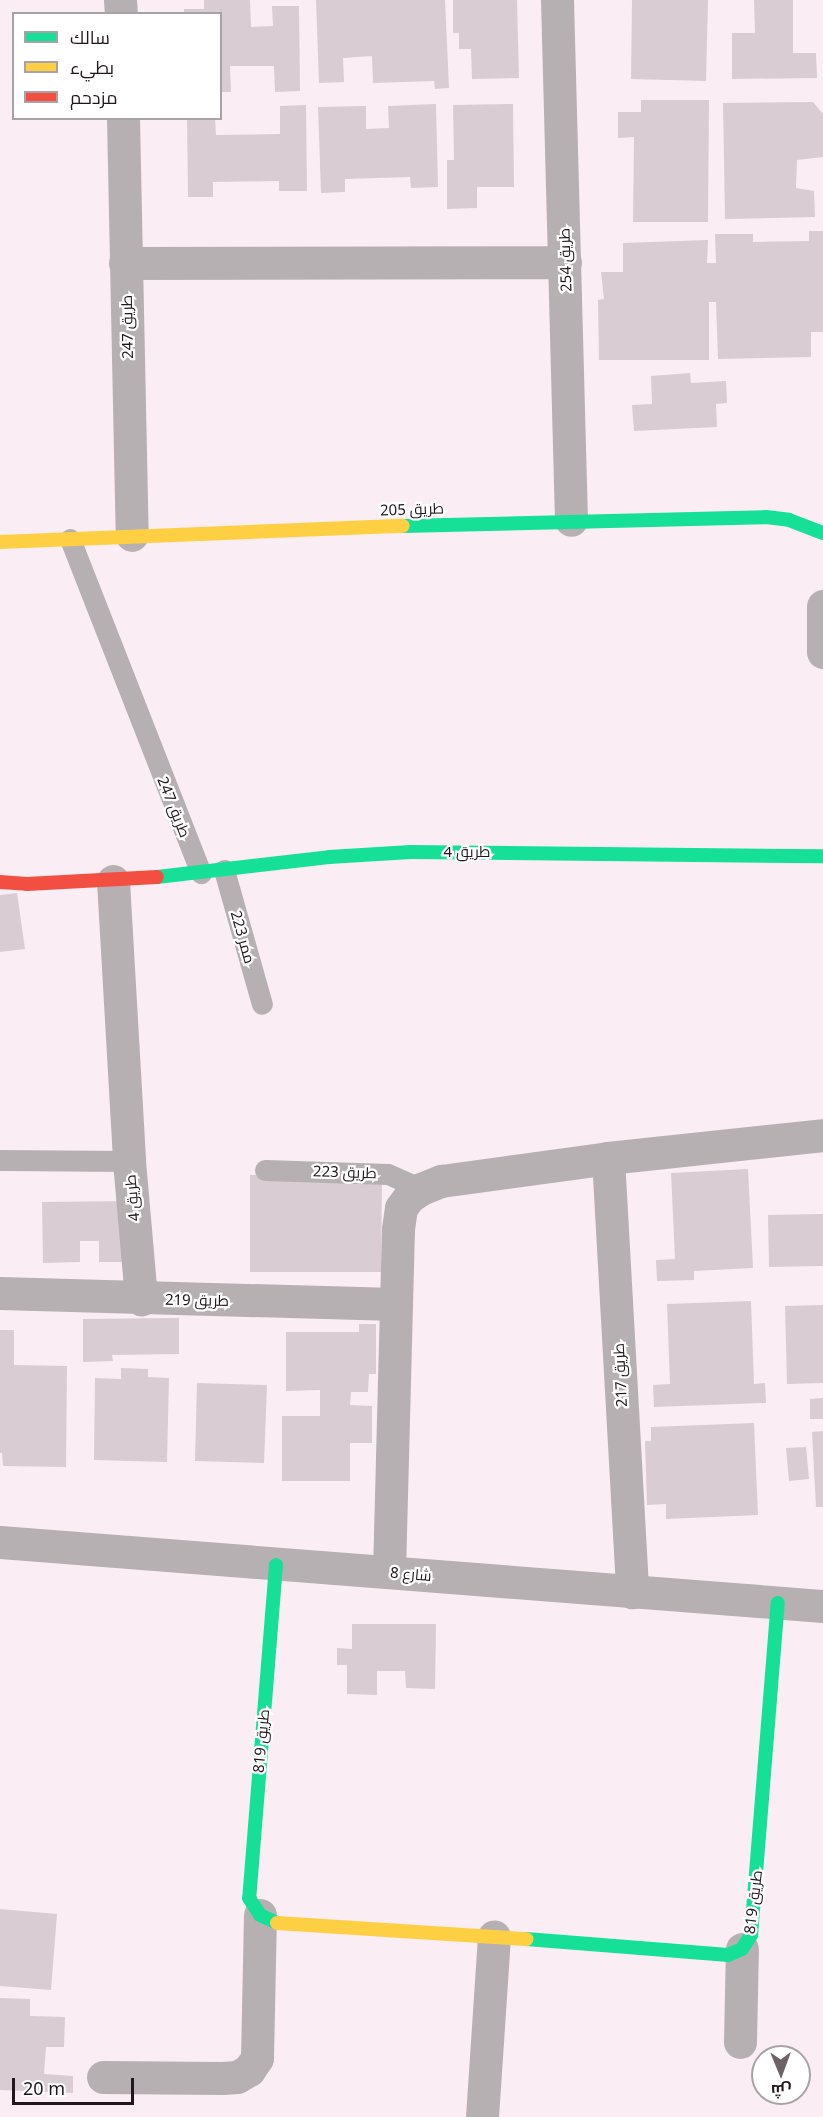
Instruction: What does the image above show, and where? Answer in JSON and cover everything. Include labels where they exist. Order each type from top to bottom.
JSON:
[{"type":"street","name":"طريق 254","points":[[557,0],[571,520]]},
{"type":"street","name":"طريق 247","points":[[123,120],[132,536]]},
{"type":"street","points":[[125,263],[565,262]]},
{"type":"street","name":"طريق 205","points":[[0,542],[571,520],[766,517],[789,520],[823,533]]},
{"type":"street","points":[[823,606],[823,652]]},
{"type":"street","name":"طريق 4","points":[[0,882],[27,884],[113,881],[329,857],[411,852],[823,856]]},
{"type":"street","name":"طريق 4","points":[[113,881],[129,1161],[141,1299]]},
{"type":"street","points":[[389,1572],[395,1304],[411,1198],[441,1182],[609,1158],[823,1135]]},
{"type":"street","name":"طريق 217","points":[[609,1158],[632,1592]]},
{"type":"street","name":"طريق 219","points":[[0,1293],[141,1299],[395,1304]]},
{"type":"street","name":"شارع 8","points":[[0,1542],[823,1606]]},
{"type":"street","name":"طريق 819","points":[[276,1565],[249,1898],[260,1915],[272,1922],[287,1924],[494,1936],[728,1955],[742,1949],[752,1935],[778,1603]]},
{"type":"street","name":"طريق 819","points":[[103,2077],[222,2078],[237,2077],[249,2070],[257,2058],[260,1915]]},
{"type":"street","points":[[482,2117],[494,1936]]},
{"type":"street","points":[[740,2042],[742,1949]]},
{"type":"lane","name":"طريق 247","points":[[70,538],[201,873]]},
{"type":"lane","name":"ممر 223","points":[[224,870],[262,1004]]},
{"type":"lane","points":[[0,1160],[129,1161]]},
{"type":"lane","name":"طريق 223","points":[[265,1170],[388,1174],[411,1198]]},
{"type":"building","points":[[204,0],[250,0],[251,27],[273,26],[272,6],[299,6],[300,91],[275,92],[274,66],[230,66],[231,92],[222,92],[222,12],[184,12],[184,9],[204,9]]},
{"type":"building","points":[[316,0],[445,0],[449,88],[435,89],[434,81],[373,83],[372,56],[343,58],[344,82],[319,83]]},
{"type":"building","points":[[453,0],[517,0],[519,78],[472,79],[471,49],[459,49],[459,33],[453,33]]},
{"type":"building","points":[[632,0],[708,0],[706,81],[631,79]]},
{"type":"building","points":[[754,0],[793,0],[793,53],[816,53],[817,78],[732,79],[732,33],[755,33]]},
{"type":"building","points":[[641,100],[709,100],[708,222],[633,222],[634,137],[618,138],[618,112],[641,112]]},
{"type":"building","points":[[813,102],[823,114],[823,157],[797,160],[796,188],[814,191],[815,217],[725,219],[723,103]]},
{"type":"building","points":[[436,104],[438,187],[411,188],[410,177],[345,179],[345,192],[321,193],[318,107],[366,106],[366,129],[389,128],[388,106]]},
{"type":"building","points":[[513,104],[514,187],[477,187],[477,208],[447,209],[447,160],[454,160],[453,105]]},
{"type":"building","points":[[306,105],[307,191],[279,191],[279,181],[213,182],[213,197],[188,197],[187,120],[215,120],[216,135],[280,134],[280,106]]},
{"type":"building","points":[[809,231],[823,231],[823,332],[811,332],[811,357],[718,359],[716,302],[709,302],[709,360],[599,360],[598,300],[604,299],[601,272],[623,272],[623,243],[708,240],[707,263],[716,263],[715,234],[753,234],[753,242],[809,241]]},
{"type":"building","points":[[690,373],[691,383],[726,381],[727,403],[716,404],[717,427],[634,431],[632,405],[652,404],[651,376]]},
{"type":"building","points":[[17,893],[25,949],[0,952],[0,895]]},
{"type":"building","points":[[748,1169],[753,1268],[694,1271],[694,1280],[657,1281],[656,1260],[675,1259],[671,1173]]},
{"type":"building","points":[[250,1175],[382,1176],[381,1272],[250,1272]]},
{"type":"building","points":[[128,1201],[128,1262],[99,1262],[99,1241],[80,1241],[80,1262],[43,1263],[42,1202]]},
{"type":"building","points":[[823,1214],[823,1266],[769,1267],[768,1215]]},
{"type":"building","points":[[751,1301],[754,1384],[765,1383],[766,1403],[654,1407],[653,1385],[670,1384],[667,1304]]},
{"type":"building","points":[[823,1305],[823,1383],[787,1384],[785,1306]]},
{"type":"building","points":[[179,1318],[179,1354],[112,1355],[113,1361],[83,1362],[83,1319]]},
{"type":"building","points":[[359,1324],[376,1324],[376,1374],[369,1374],[368,1392],[351,1392],[350,1405],[372,1406],[372,1443],[350,1443],[350,1481],[282,1481],[282,1416],[320,1416],[320,1390],[286,1391],[286,1332],[359,1332]]},
{"type":"building","points":[[0,1330],[14,1330],[14,1365],[67,1366],[66,1467],[3,1466],[2,1453],[0,1453]]},
{"type":"building","points":[[121,1368],[148,1369],[148,1377],[169,1378],[167,1462],[94,1460],[95,1378],[121,1379]]},
{"type":"building","points":[[197,1383],[267,1385],[264,1463],[195,1461]]},
{"type":"building","points":[[823,1398],[823,1419],[810,1419],[810,1399]]},
{"type":"building","points":[[754,1423],[758,1515],[666,1519],[666,1504],[647,1505],[645,1441],[651,1441],[651,1427]]},
{"type":"building","points":[[823,1431],[823,1507],[816,1507],[812,1432]]},
{"type":"building","points":[[806,1447],[809,1479],[789,1481],[786,1448]]},
{"type":"building","points":[[352,1624],[436,1624],[435,1689],[406,1688],[405,1671],[377,1671],[377,1695],[347,1694],[347,1665],[337,1665],[337,1648],[352,1649]]},
{"type":"building","points":[[0,1909],[57,1914],[51,1990],[0,1986]]},
{"type":"building","points":[[0,1998],[30,1999],[30,2016],[65,2017],[64,2047],[46,2047],[44,2074],[73,2076],[73,2093],[0,2090]]},
{"type":"traffic: fast","points":[[403,526],[766,517],[789,520],[823,533]]},
{"type":"traffic: fast","points":[[157,877],[329,857],[411,852],[823,856]]},
{"type":"traffic: fast","points":[[276,1565],[249,1898],[260,1915],[277,1923]]},
{"type":"traffic: fast","points":[[526,1939],[728,1955],[742,1949],[751,1935],[778,1603]]},
{"type":"traffic: slow","points":[[0,542],[403,526]]},
{"type":"traffic: slow","points":[[277,1923],[526,1939]]},
{"type":"traffic: jam","points":[[0,882],[27,884],[157,877]]}]
